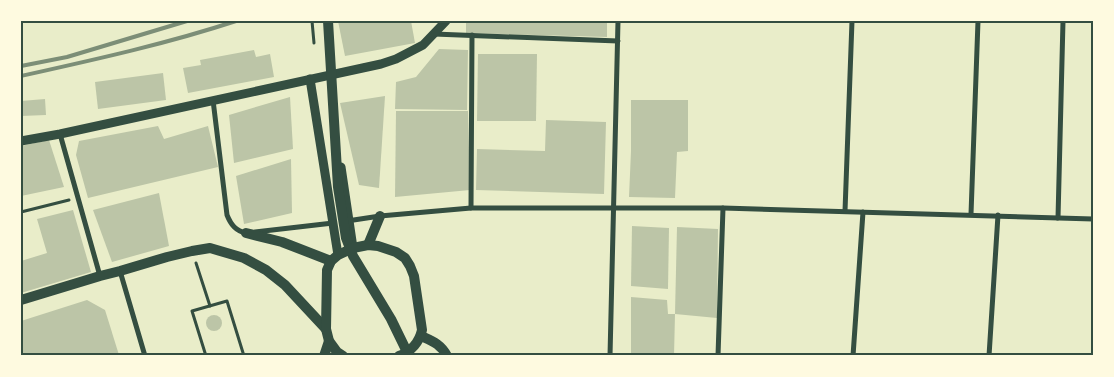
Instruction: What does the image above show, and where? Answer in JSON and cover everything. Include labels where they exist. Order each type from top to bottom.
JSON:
[{"type":"main road","points":[[328,21],[338,187],[346,238],[353,256],[391,319],[409,356]]},
{"type":"main road","points":[[368,245],[380,216]]},
{"type":"main road","points":[[246,233],[335,258]]},
{"type":"main road","points":[[343,356],[337,352],[329,341],[326,329],[326,270],[335,258],[354,248],[368,245],[396,252],[405,258],[414,276],[422,330],[421,336],[412,349],[406,354],[399,356]]},
{"type":"main road","points":[[21,300],[100,276],[192,251],[210,248],[244,258],[266,270],[285,285],[326,329]]},
{"type":"main road","points":[[421,336],[438,344],[447,356]]},
{"type":"main road","points":[[324,356],[329,341]]},
{"type":"street","points":[[21,141],[381,64],[396,59],[423,45],[446,21]]},
{"type":"street","points":[[610,356],[618,21]]},
{"type":"street","points":[[845,211],[852,21]]},
{"type":"street","points":[[971,214],[978,21]]},
{"type":"street","points":[[1058,218],[1063,21]]},
{"type":"street","points":[[434,34],[618,41]]},
{"type":"street","points":[[471,208],[472,36]]},
{"type":"street","points":[[326,75],[354,248]]},
{"type":"street","points":[[310,79],[333,223],[335,258]]},
{"type":"street","points":[[212,100],[227,215],[234,228],[246,233],[380,216],[471,208],[723,208],[1093,219]]},
{"type":"street","points":[[60,134],[100,276]]},
{"type":"street","points":[[321,146],[337,144]]},
{"type":"street","points":[[718,356],[723,208]]},
{"type":"street","points":[[853,356],[863,212]]},
{"type":"street","points":[[989,356],[998,215]]},
{"type":"street","points":[[120,271],[145,356]]},
{"type":"path","points":[[312,21],[314,42]]},
{"type":"path","points":[[21,212],[78,198]]},
{"type":"path","points":[[192,251],[210,306]]},
{"type":"path","points":[[206,356],[192,311],[227,301],[244,356]]},
{"type":"building","points":[[338,21],[411,21],[415,43],[345,56]]},
{"type":"building","points":[[466,21],[607,21],[607,37],[466,33]]},
{"type":"building","points":[[439,49],[468,50],[467,110],[395,109],[396,82],[416,77]]},
{"type":"building","points":[[254,50],[256,57],[270,54],[274,77],[188,93],[183,68],[201,65],[200,60]]},
{"type":"building","points":[[478,54],[537,54],[536,121],[477,121]]},
{"type":"building","points":[[163,73],[166,100],[98,109],[95,82]]},
{"type":"building","points":[[385,96],[379,188],[359,185],[340,103]]},
{"type":"building","points":[[290,97],[293,149],[234,163],[229,115]]},
{"type":"building","points":[[45,99],[46,115],[21,116],[21,101]]},
{"type":"building","points":[[631,100],[688,100],[688,151],[677,152],[675,198],[629,197]]},
{"type":"building","points":[[396,111],[468,111],[470,190],[395,197]]},
{"type":"building","points":[[546,120],[606,122],[604,194],[476,190],[477,149],[545,151]]},
{"type":"building","points":[[158,126],[164,139],[208,126],[218,167],[88,198],[76,155],[79,141]]},
{"type":"building","points":[[49,140],[64,187],[21,196],[21,146]]},
{"type":"building","points":[[291,159],[292,213],[244,224],[236,176]]},
{"type":"building","points":[[159,193],[169,246],[112,262],[93,210]]},
{"type":"building","points":[[73,210],[91,272],[21,293],[21,261],[47,253],[37,219]]},
{"type":"building","points":[[632,226],[669,228],[668,289],[631,286]]},
{"type":"building","points":[[677,227],[718,229],[717,318],[675,314]]},
{"type":"building","points":[[631,297],[667,300],[668,314],[675,314],[674,356],[631,353]]},
{"type":"building","points":[[87,300],[105,310],[119,355],[21,356],[21,321]]},
{"type":"building","points":[[214,315],[220,317],[222,323],[220,329],[214,331],[208,329],[206,323],[208,317]]},
{"type":"railway","points":[[21,66],[67,57],[187,21]]},
{"type":"railway","points":[[21,76],[102,58],[236,21]]}]
